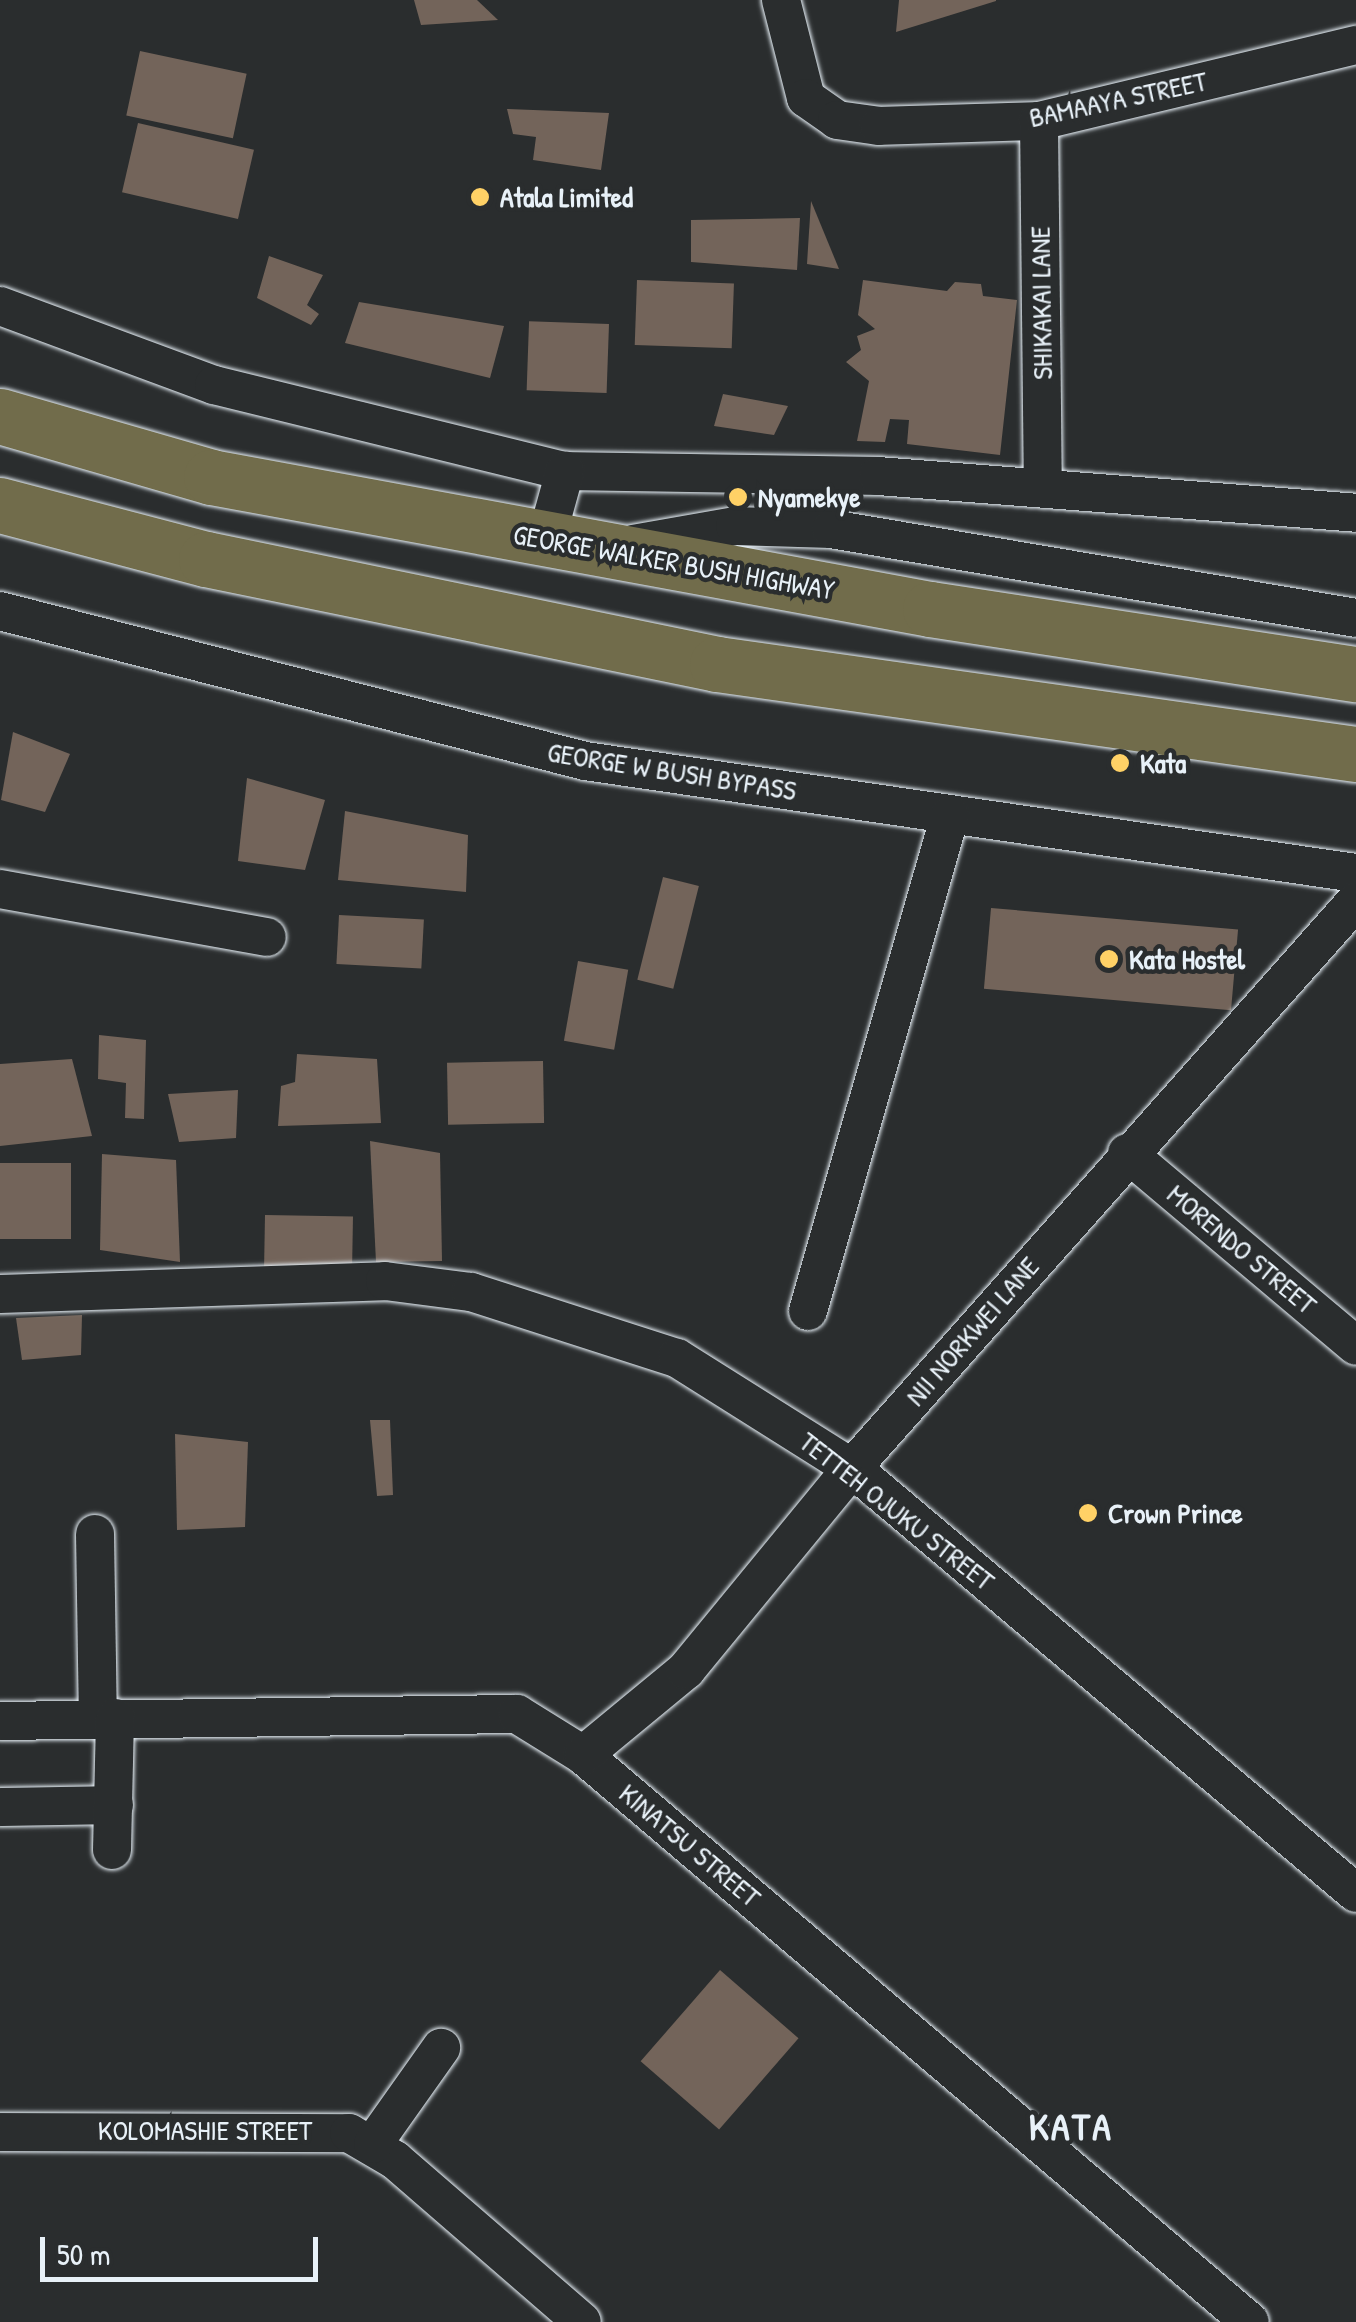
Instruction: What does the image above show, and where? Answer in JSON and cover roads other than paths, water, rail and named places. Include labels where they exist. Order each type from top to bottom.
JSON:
[{"type":"highway","name":"GEORGE WALKER BUSH HIGHWAY","points":[[0,416],[211,477],[603,550],[1356,674]]},
{"type":"highway","points":[[0,504],[206,559],[698,660],[1194,738],[1356,754]]},
{"type":"highway","points":[[1194,738],[1356,794]]},
{"type":"street","name":"BAMAAYA STREET","points":[[781,0],[806,98],[836,120],[1039,121],[1356,45]]},
{"type":"street","name":"SHIKAKAI LANE","points":[[1039,121],[1044,486]]},
{"type":"street","points":[[0,306],[214,385],[565,471],[1044,486],[1356,513]]},
{"type":"street","points":[[546,540],[565,471]]},
{"type":"street","points":[[603,550],[735,526],[831,529],[1356,618]]},
{"type":"street","name":"GEORGE W BUSH BYPASS","points":[[0,611],[585,761],[1356,873]]},
{"type":"street","points":[[808,1311],[950,815]]},
{"type":"street","points":[[0,889],[267,937]]},
{"type":"street","name":"NII NORKWEI LANE","points":[[584,1755],[686,1670],[852,1468],[1127,1153],[1356,901]]},
{"type":"street","name":"MORENDO STREET","points":[[1127,1153],[1356,1346]]},
{"type":"street","name":"TETTEH OJUKU STREET","points":[[0,1294],[385,1281],[471,1292],[677,1358],[852,1468],[1356,1893]]},
{"type":"street","points":[[95,1534],[114,1805],[112,1850]]},
{"type":"street","name":"KINATSU STREET","points":[[0,1721],[491,1707],[584,1755],[1250,2322]]},
{"type":"street","points":[[0,1806],[114,1805]]},
{"type":"street","points":[[373,2144],[440,2048]]},
{"type":"street","name":"KOLOMASHIE STREET","points":[[0,2132],[230,2126],[349,2132],[373,2144],[582,2322]]},
{"type":"place","name":"Atala Limited","points":[[480,197]]},
{"type":"place","name":"Nyamekye","points":[[738,497]]},
{"type":"place","name":"Kata","points":[[1120,763]]},
{"type":"place","name":"Kata Hostel","points":[[1109,959]]},
{"type":"place","name":"Crown Prince","points":[[1088,1513]]},
{"type":"district","name":"KATA","points":[[1071,2127]]}]
